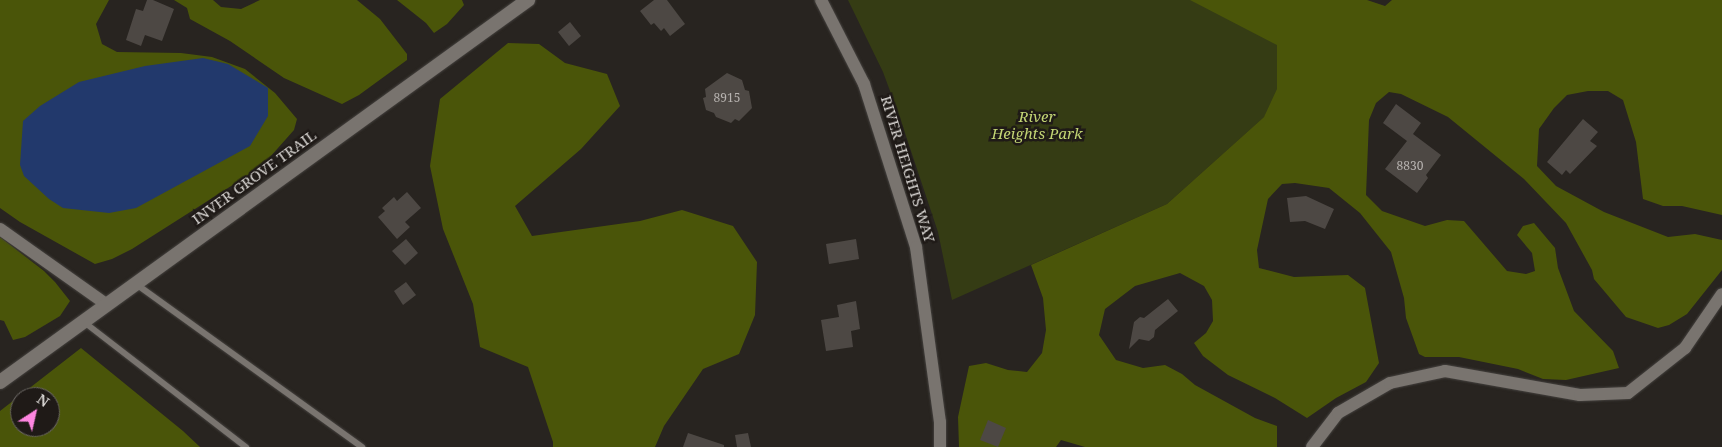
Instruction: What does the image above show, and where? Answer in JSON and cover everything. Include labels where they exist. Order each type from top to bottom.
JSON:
[{"type":"street","name":"INVER GROVE TRAIL","points":[[0,382],[528,0]]},
{"type":"street","name":"RIVER HEIGHTS WAY","points":[[821,0],[864,84],[916,247],[940,422],[940,447]]},
{"type":"street","points":[[0,229],[106,304]]},
{"type":"street","points":[[1312,447],[1338,413],[1390,383],[1445,371],[1580,395],[1628,393],[1685,348],[1722,294]]},
{"type":"lane","points":[[135,283],[362,447]]},
{"type":"lane","points":[[83,321],[246,447]]},
{"type":"green space","points":[[0,0],[109,0],[96,24],[102,44],[117,52],[181,53],[212,57],[245,69],[275,93],[297,119],[294,130],[262,166],[132,249],[112,259],[95,264],[20,222],[0,208]]},
{"type":"green space","points":[[174,0],[213,0],[221,7],[241,9],[260,0],[357,0],[380,19],[407,54],[407,60],[359,95],[342,104],[284,78],[230,41],[190,19],[187,8]]},
{"type":"green space","points":[[397,0],[462,0],[464,5],[447,24],[434,33],[426,23]]},
{"type":"green space","name":"River Heights Park","points":[[848,0],[1266,0],[1338,51],[1167,204],[952,300],[938,232],[900,118],[883,72]]},
{"type":"green space","points":[[1190,0],[1367,0],[1385,6],[1392,0],[1722,0],[1722,215],[1682,206],[1663,206],[1643,199],[1636,142],[1623,100],[1608,91],[1588,91],[1567,95],[1554,108],[1539,129],[1537,166],[1556,186],[1604,212],[1668,237],[1695,234],[1722,240],[1722,270],[1687,314],[1669,325],[1658,328],[1626,317],[1594,279],[1592,270],[1566,223],[1524,179],[1448,117],[1401,94],[1389,92],[1376,103],[1369,120],[1366,195],[1382,211],[1425,226],[1447,220],[1464,221],[1507,271],[1526,274],[1535,271],[1532,253],[1517,235],[1523,226],[1534,223],[1555,248],[1558,268],[1574,311],[1613,351],[1619,368],[1566,380],[1543,379],[1518,369],[1459,357],[1425,357],[1419,354],[1406,318],[1404,298],[1391,252],[1360,213],[1329,188],[1295,183],[1282,184],[1268,199],[1257,250],[1259,268],[1294,277],[1348,275],[1365,288],[1379,363],[1366,382],[1336,398],[1307,418],[1275,398],[1228,375],[1203,356],[1194,343],[1206,333],[1213,321],[1212,300],[1204,286],[1180,273],[1135,286],[1105,309],[1099,335],[1116,360],[1143,368],[1165,365],[1182,374],[1195,385],[1255,418],[1277,426],[1277,447],[1085,447],[1061,440],[1056,447],[959,447],[958,417],[969,366],[986,363],[1008,370],[1027,372],[1042,353],[1046,330],[1043,298],[1031,265],[1167,204],[1264,117],[1277,89],[1277,45]]},
{"type":"green space","points":[[508,43],[539,44],[565,63],[607,74],[620,106],[581,149],[515,206],[532,236],[640,221],[682,210],[733,226],[757,262],[755,315],[739,354],[703,369],[664,426],[655,447],[553,447],[528,367],[480,347],[473,304],[443,229],[430,166],[440,99]]},
{"type":"green space","points":[[0,237],[44,271],[70,301],[60,316],[25,337],[13,340],[4,321],[0,320]]},
{"type":"green space","points":[[81,348],[200,447],[0,447],[0,411],[10,403],[10,437],[60,437],[60,387],[31,387]]},
{"type":"water","points":[[203,58],[228,64],[268,88],[268,116],[250,146],[136,208],[109,213],[63,208],[49,199],[24,176],[20,165],[23,121],[40,106],[79,82],[145,66]]},
{"type":"building","points":[[147,0],[153,0],[174,9],[162,41],[145,35],[141,46],[126,40],[136,9],[143,11]]},
{"type":"building","points":[[654,0],[667,0],[685,24],[670,36],[664,28],[661,31],[654,23],[651,25],[640,11]]},
{"type":"building","points":[[570,22],[581,36],[569,46],[558,32]]},
{"type":"building","points":[[727,73],[742,80],[745,90],[749,91],[752,108],[739,121],[735,119],[731,123],[716,117],[714,113],[706,110],[703,98],[706,97],[705,89]]},
{"type":"building","points":[[1396,104],[1421,123],[1413,134],[1441,155],[1426,175],[1428,178],[1417,193],[1385,169],[1407,141],[1383,123]]},
{"type":"building","points":[[1583,119],[1598,132],[1590,141],[1597,146],[1570,174],[1566,170],[1562,175],[1547,162]]},
{"type":"building","points":[[407,192],[421,208],[405,222],[410,227],[397,239],[378,217],[385,211],[382,208],[394,197],[397,201]]},
{"type":"building","points":[[1306,196],[1334,209],[1325,229],[1305,221],[1290,222],[1287,198]]},
{"type":"building","points":[[406,239],[418,253],[405,265],[392,251]]},
{"type":"building","points":[[856,239],[859,259],[829,264],[826,244]]},
{"type":"building","points":[[406,282],[416,295],[403,305],[394,291]]},
{"type":"building","points":[[1168,299],[1178,311],[1155,330],[1154,337],[1149,341],[1139,339],[1129,349],[1134,322],[1140,317],[1144,318]]},
{"type":"building","points":[[856,301],[860,329],[851,331],[853,347],[826,351],[821,320],[839,317],[837,305]]},
{"type":"building","points":[[988,420],[1006,428],[998,447],[980,440]]},
{"type":"building","points":[[688,433],[724,445],[724,447],[683,447]]},
{"type":"building","points":[[748,433],[751,447],[737,447],[735,435]]}]
